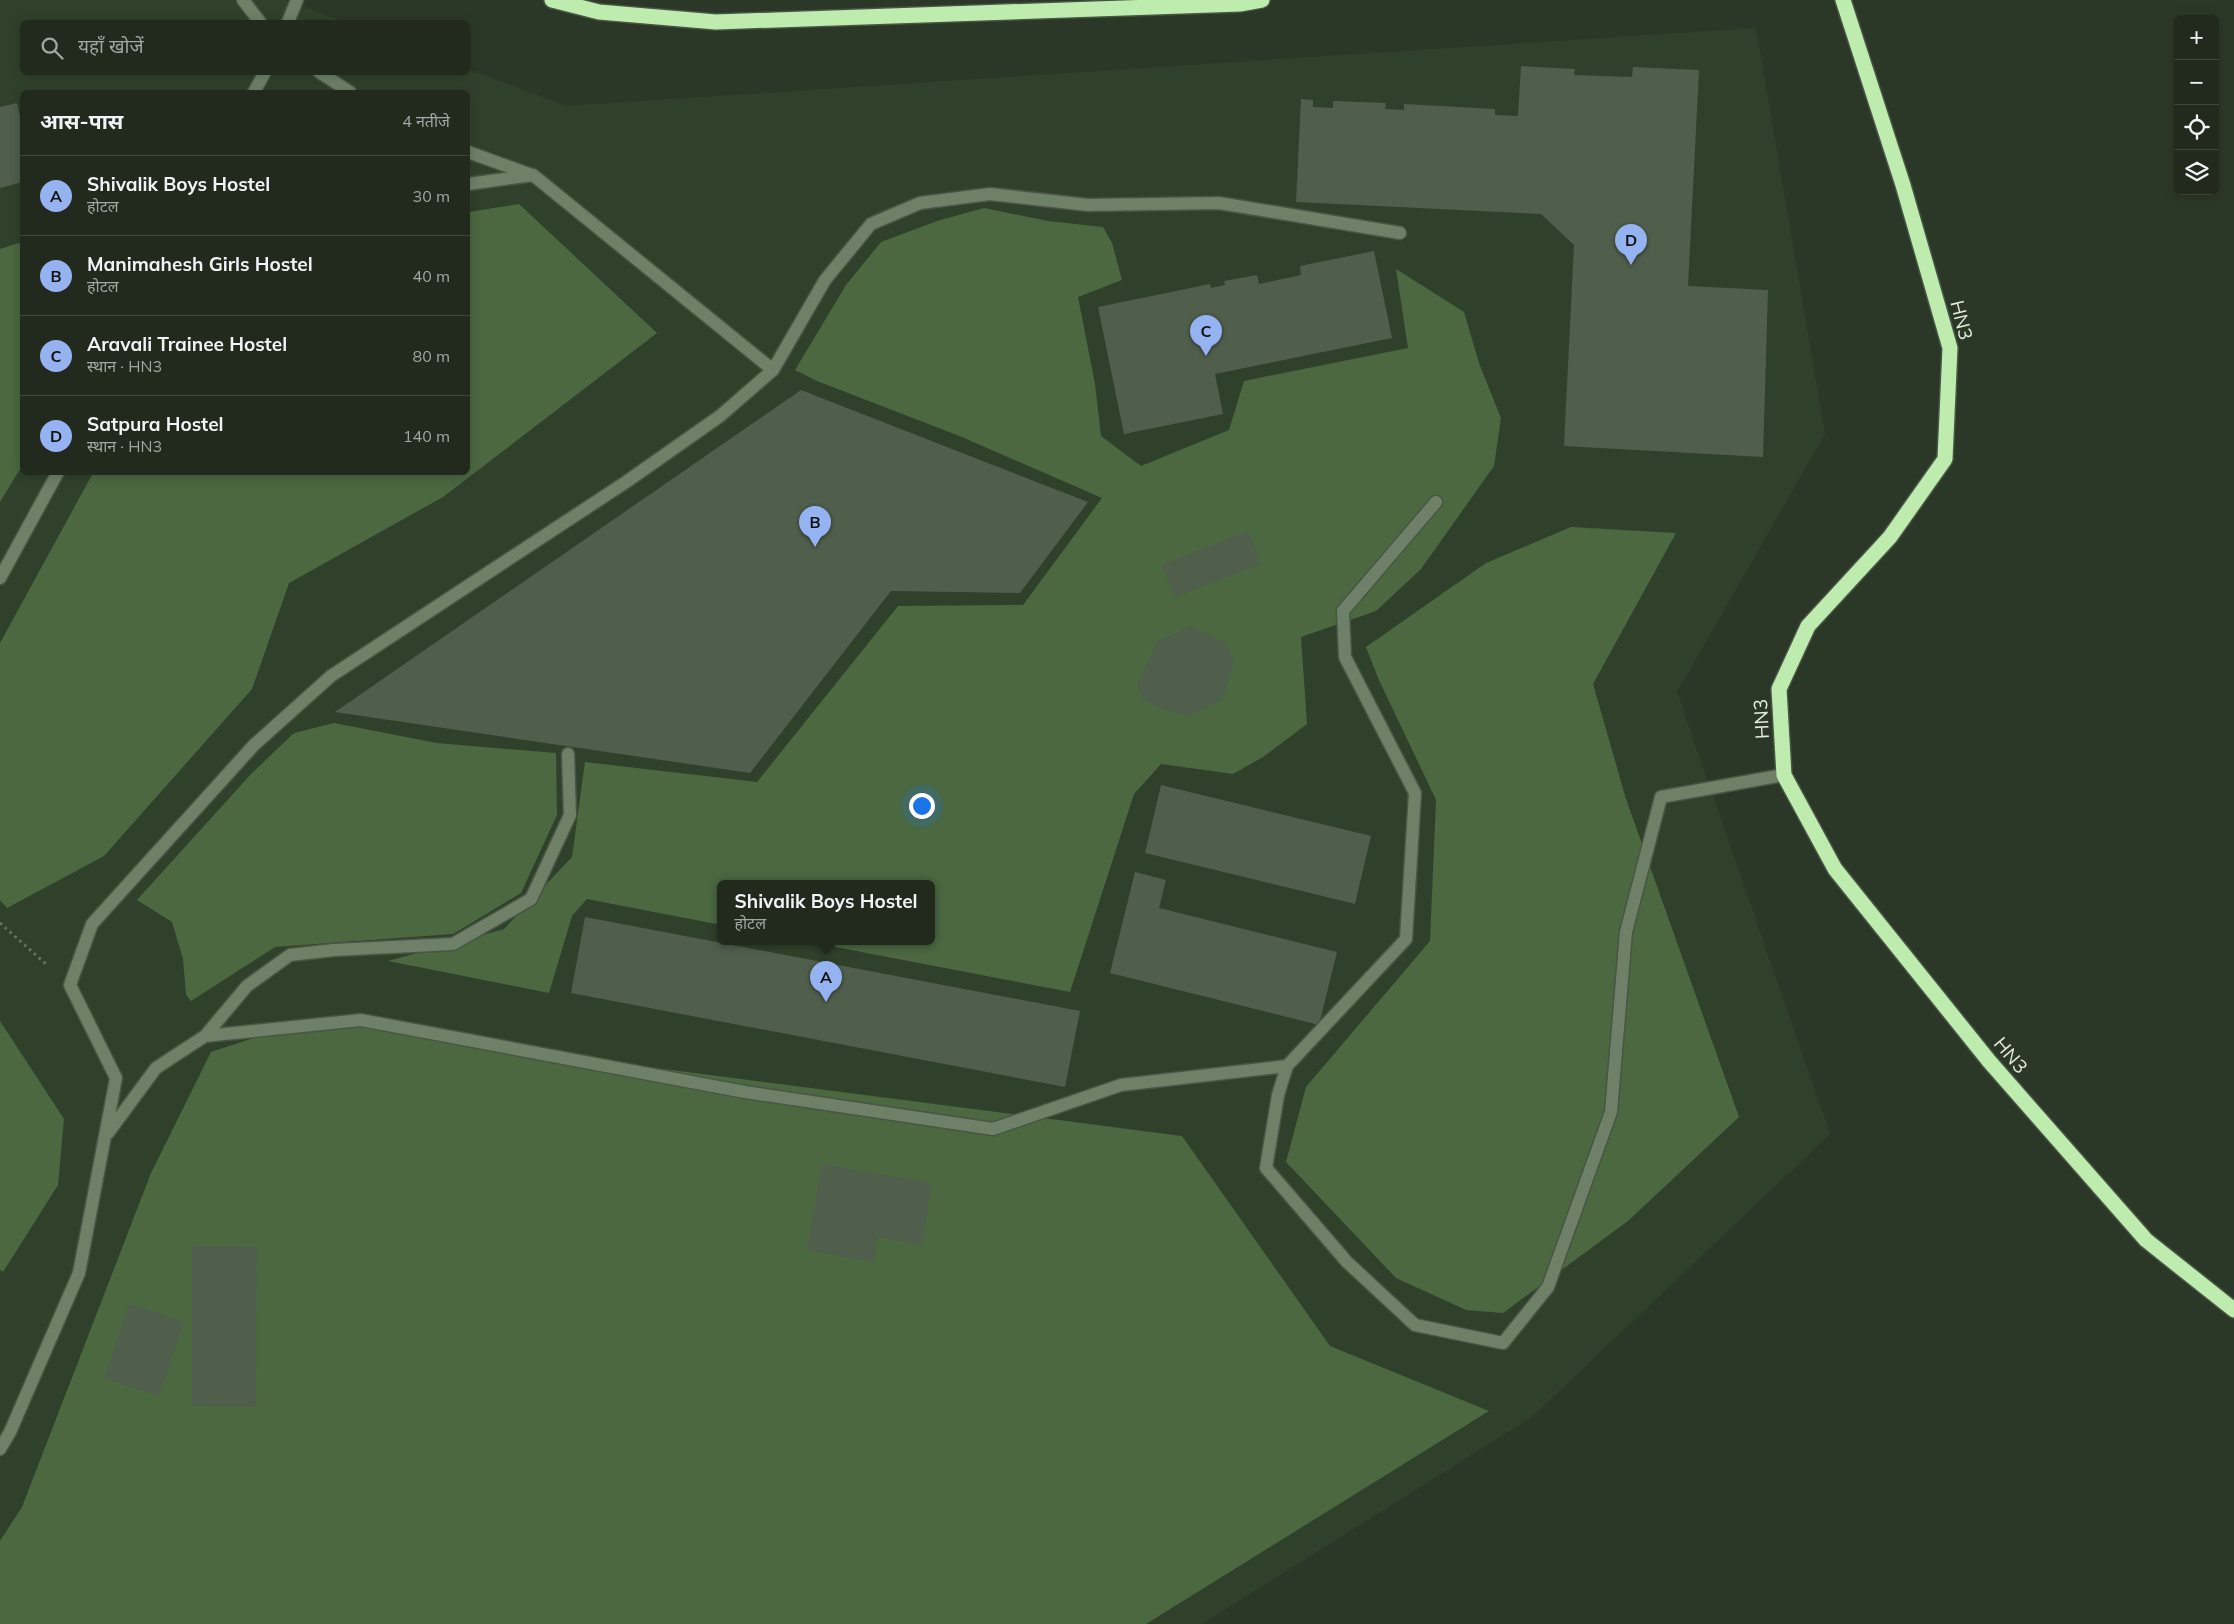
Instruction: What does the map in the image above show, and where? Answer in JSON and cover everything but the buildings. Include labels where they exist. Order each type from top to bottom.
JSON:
[{"type":"highway","points":[[552,0],[599,12],[716,22],[1240,4],[1262,0]]},
{"type":"highway","name":"HN3","points":[[1843,0],[1903,185],[1950,348],[1945,459],[1890,537],[1808,626],[1779,689],[1784,775],[1835,869],[1989,1061],[2146,1240],[2234,1310]]},
{"type":"street","points":[[243,0],[258,20]]},
{"type":"street","points":[[289,20],[297,0]]},
{"type":"street","points":[[255,90],[263,75]]},
{"type":"street","points":[[324,75],[347,90]]},
{"type":"street","points":[[470,153],[532,175],[772,370]]},
{"type":"street","points":[[470,184],[532,175]]},
{"type":"street","points":[[0,1449],[10,1432],[78,1274],[107,1136],[116,1078],[70,985],[92,924],[254,745],[331,676],[626,482],[720,416],[772,370],[825,280],[871,224],[920,203],[990,194],[1088,205],[1219,202],[1400,233]]},
{"type":"street","points":[[0,578],[56,475]]},
{"type":"street","points":[[1436,502],[1343,610],[1345,657],[1415,793],[1406,939],[1287,1066],[1278,1095],[1266,1168],[1347,1262],[1415,1325],[1503,1343],[1548,1287],[1611,1112],[1626,932],[1661,797],[1784,775]]},
{"type":"street","points":[[107,1136],[156,1068],[205,1036],[246,986],[290,955],[334,950],[453,944],[531,899],[570,815],[568,754]]},
{"type":"street","points":[[205,1036],[361,1020],[744,1092],[993,1129],[1121,1085],[1287,1066]]},
{"type":"path","points":[[0,923],[70,985]]},
{"type":"shaded area","points":[[0,0],[285,0],[340,20],[20,20],[20,75],[470,75],[470,70],[566,106],[1756,28],[1825,434],[1677,692],[1830,1134],[1532,1417],[1202,1624],[0,1624]]},
{"type":"shaded area","points":[[519,204],[657,333],[443,497],[289,583],[252,689],[104,856],[7,908],[0,900],[0,643],[92,475],[470,475],[470,212]]},
{"type":"shaded area","points":[[984,208],[1048,221],[1103,227],[1112,243],[1122,280],[1078,297],[1095,384],[1101,436],[1141,466],[1229,430],[1244,381],[1408,348],[1396,269],[1464,312],[1479,363],[1501,418],[1494,466],[1421,569],[1376,611],[1301,637],[1307,724],[1263,757],[1233,774],[1161,764],[1134,794],[1070,992],[825,945],[935,945],[935,880],[717,880],[717,924],[587,899],[572,916],[549,993],[388,961],[504,929],[572,857],[585,762],[757,782],[898,606],[1023,605],[1102,498],[962,437],[817,381],[795,370],[846,285],[881,242],[937,221]]},
{"type":"shaded area","points":[[20,243],[20,469],[0,502],[0,249]]},
{"type":"shaded area","points":[[1571,527],[1676,533],[1593,684],[1626,799],[1739,1117],[1628,1221],[1503,1313],[1466,1310],[1396,1278],[1286,1162],[1306,1087],[1430,941],[1436,800],[1378,678],[1366,647],[1486,563]]},
{"type":"shaded area","points":[[334,723],[437,743],[556,753],[557,815],[521,893],[453,934],[275,947],[191,1001],[186,995],[183,959],[172,922],[137,900],[251,774],[294,733]]},
{"type":"shaded area","points":[[315,1018],[641,1066],[1182,1136],[1330,1346],[1489,1411],[1146,1624],[0,1624],[0,1541],[22,1507],[151,1173],[211,1052]]},
{"type":"shaded area","points":[[0,1021],[64,1119],[58,1185],[3,1272],[0,1270]]},
{"type":"place","name":"Satpura Hostel","points":[[1631,265]]},
{"type":"place","name":"Aravali Trainee Hostel","points":[[1206,356]]},
{"type":"place","name":"Manimahesh Girls Hostel","points":[[815,547]]},
{"type":"place","name":"Shivalik Boys Hostel","points":[[826,1002]]}]
